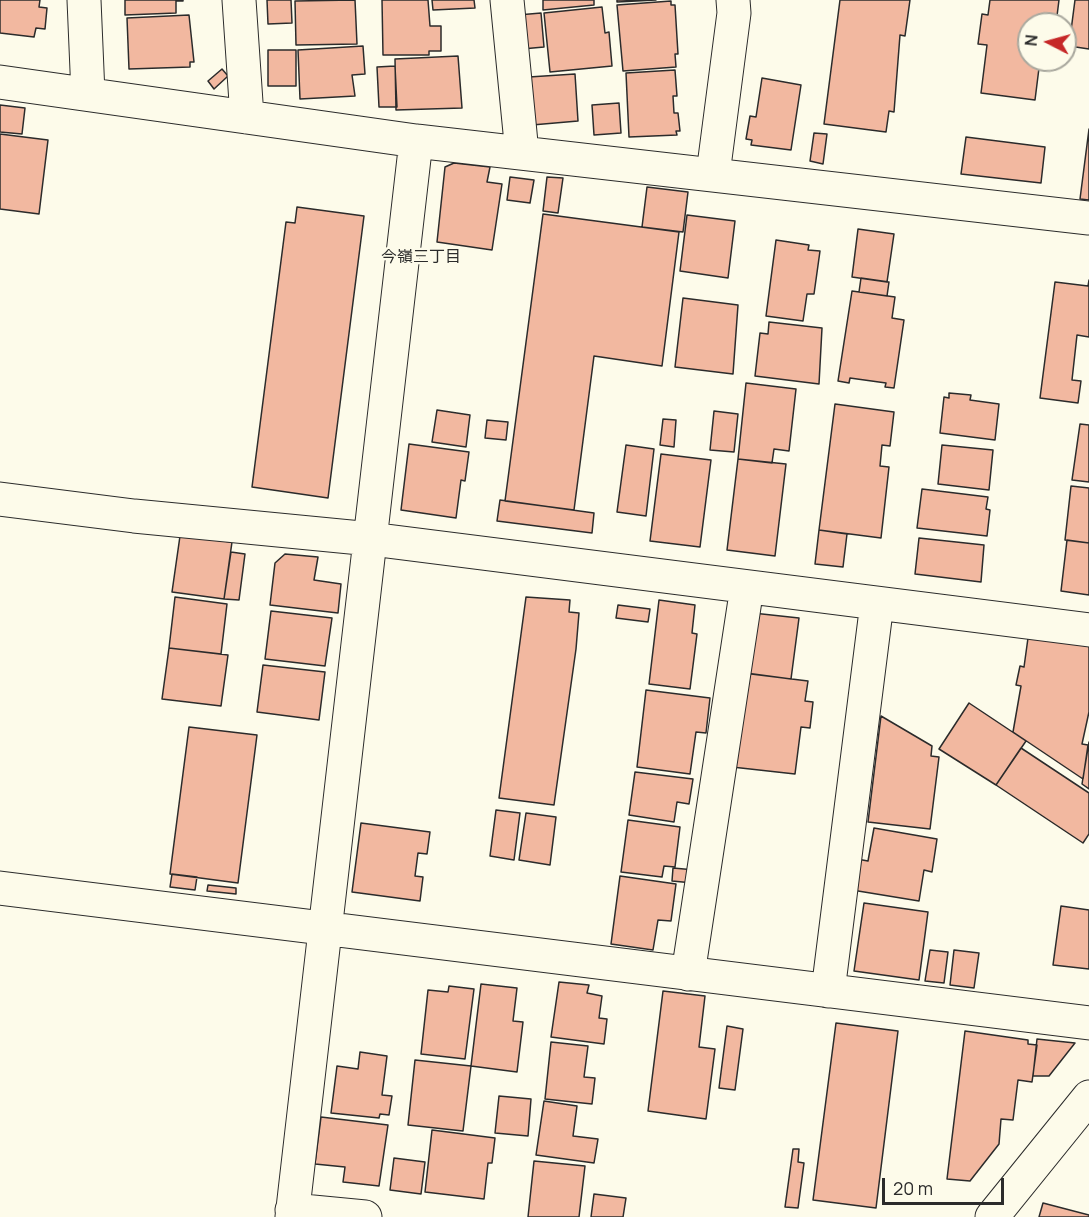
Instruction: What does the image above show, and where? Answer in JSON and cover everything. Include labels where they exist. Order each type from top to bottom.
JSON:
[{"type":"street","points":[[84,0],[88,94]]},
{"type":"street","points":[[239,0],[247,117]]},
{"type":"street","points":[[507,0],[522,153]]},
{"type":"street","points":[[713,174],[734,13],[733,0]]},
{"type":"street","points":[[0,82],[416,141],[1089,218]]},
{"type":"street","points":[[365,1217],[292,1213],[323,929],[371,539],[416,141]]},
{"type":"street","points":[[0,499],[134,516],[371,539],[1089,630]]},
{"type":"street","points":[[688,974],[747,587]]},
{"type":"street","points":[[828,991],[877,603]]},
{"type":"street","points":[[0,888],[1089,1023]]},
{"type":"street","points":[[992,1217],[1089,1097]]},
{"type":"building","points":[[0,0],[40,0],[39,7],[47,8],[45,29],[36,28],[34,37],[0,33]]},
{"type":"building","points":[[125,0],[183,1],[176,1],[176,13],[125,15]]},
{"type":"building","points":[[267,0],[291,0],[292,23],[268,24]]},
{"type":"building","points":[[355,0],[357,44],[296,45],[295,1]]},
{"type":"building","points":[[382,0],[428,0],[430,26],[441,26],[441,51],[429,51],[429,55],[383,55]]},
{"type":"building","points":[[432,0],[474,0],[475,8],[433,10]]},
{"type":"building","points":[[543,0],[594,0],[594,5],[543,10]]},
{"type":"building","points":[[617,0],[656,0],[617,2]]},
{"type":"building","points":[[840,0],[910,0],[905,36],[900,35],[894,112],[889,111],[886,132],[824,124]]},
{"type":"building","points":[[990,0],[1059,0],[1058,12],[1017,12],[1017,72],[1038,72],[1035,100],[981,93],[987,45],[978,44],[982,14],[988,15]]},
{"type":"building","points":[[1075,0],[1089,0],[1089,49],[1077,47],[1077,12],[1073,12]]},
{"type":"building","points":[[671,1],[671,5],[675,5],[678,54],[675,54],[676,67],[623,71],[617,5]]},
{"type":"building","points":[[602,7],[605,33],[609,32],[612,66],[550,72],[544,13]]},
{"type":"building","points":[[541,13],[544,47],[522,49],[518,15]]},
{"type":"building","points":[[189,15],[194,62],[190,62],[190,67],[129,69],[127,18]]},
{"type":"building","points":[[363,46],[365,74],[352,75],[355,96],[300,99],[298,50]]},
{"type":"building","points":[[268,50],[296,50],[296,86],[268,86]]},
{"type":"building","points":[[458,56],[462,108],[396,110],[395,59]]},
{"type":"building","points":[[395,66],[397,107],[379,107],[377,67]]},
{"type":"building","points":[[222,69],[228,76],[214,89],[208,81]]},
{"type":"building","points":[[675,70],[677,96],[673,96],[674,113],[678,113],[680,131],[676,131],[677,135],[629,137],[626,73]]},
{"type":"building","points":[[575,74],[578,121],[532,125],[529,77]]},
{"type":"building","points":[[762,78],[801,85],[791,150],[751,145],[752,140],[746,139],[750,116],[756,117]]},
{"type":"building","points":[[619,103],[621,133],[594,135],[592,105]]},
{"type":"building","points":[[0,105],[25,108],[22,134],[0,132]]},
{"type":"building","points":[[1089,129],[1089,200],[1080,199]]},
{"type":"building","points":[[814,133],[827,134],[823,164],[810,161]]},
{"type":"building","points":[[0,134],[48,140],[39,214],[0,209]]},
{"type":"building","points":[[966,137],[1045,147],[1041,183],[961,174]]},
{"type":"building","points":[[454,163],[490,167],[487,182],[502,184],[492,250],[437,242],[445,167]]},
{"type":"building","points":[[510,177],[534,180],[530,203],[507,200]]},
{"type":"building","points":[[547,177],[563,178],[558,213],[543,211]]},
{"type":"building","points":[[647,187],[688,192],[683,232],[642,227]]},
{"type":"building","points":[[297,207],[364,216],[328,498],[252,487],[286,222],[295,223]]},
{"type":"building","points":[[543,214],[679,232],[662,366],[594,356],[574,510],[505,501]]},
{"type":"building","points":[[687,215],[735,221],[728,278],[680,271]]},
{"type":"building","points":[[858,229],[894,234],[887,282],[852,277]]},
{"type":"building","points":[[776,240],[809,245],[808,250],[820,251],[814,294],[807,294],[803,321],[766,316]]},
{"type":"building","points":[[861,278],[889,282],[887,296],[859,292]]},
{"type":"building","points":[[1089,280],[1089,337],[1077,335],[1072,380],[1081,381],[1078,403],[1040,398],[1055,282],[1088,286]]},
{"type":"building","points":[[852,291],[895,297],[892,318],[904,320],[894,388],[885,387],[886,383],[850,378],[849,383],[838,381]]},
{"type":"building","points":[[683,298],[738,305],[733,374],[675,367]]},
{"type":"building","points":[[769,322],[822,328],[819,384],[755,376],[760,333],[768,334]]},
{"type":"building","points":[[746,383],[796,389],[789,451],[774,449],[772,463],[738,459]]},
{"type":"building","points":[[949,393],[971,395],[970,400],[999,404],[995,440],[940,433],[944,397],[949,398]]},
{"type":"building","points":[[835,404],[894,412],[890,446],[882,445],[880,466],[889,467],[881,538],[819,530]]},
{"type":"building","points":[[437,410],[470,415],[466,447],[432,442]]},
{"type":"building","points":[[714,411],[738,414],[734,452],[710,450]]},
{"type":"building","points":[[663,419],[676,420],[674,447],[660,445]]},
{"type":"building","points":[[487,420],[508,422],[506,440],[485,438]]},
{"type":"building","points":[[1080,424],[1089,425],[1089,482],[1072,480]]},
{"type":"building","points":[[409,444],[469,452],[465,481],[461,480],[456,518],[401,510]]},
{"type":"building","points":[[626,445],[654,449],[646,516],[617,512]]},
{"type":"building","points":[[942,445],[993,450],[989,490],[938,484]]},
{"type":"building","points":[[661,454],[711,460],[700,547],[650,541]]},
{"type":"building","points":[[738,459],[786,464],[775,556],[727,550]]},
{"type":"building","points":[[1071,486],[1089,488],[1089,543],[1065,540]]},
{"type":"building","points":[[922,489],[988,497],[986,509],[990,510],[987,536],[917,528]]},
{"type":"building","points":[[500,500],[594,513],[592,533],[497,521]]},
{"type":"building","points":[[819,530],[847,534],[843,567],[815,564]]},
{"type":"building","points":[[180,536],[232,542],[224,599],[172,592]]},
{"type":"building","points":[[919,538],[984,545],[981,582],[915,574]]},
{"type":"building","points":[[1067,540],[1089,543],[1089,595],[1061,591]]},
{"type":"building","points":[[231,552],[245,554],[239,600],[224,599]]},
{"type":"building","points":[[285,554],[318,557],[314,580],[341,584],[338,613],[270,605],[275,563]]},
{"type":"building","points":[[175,597],[227,604],[221,654],[169,648]]},
{"type":"building","points":[[526,597],[570,600],[569,612],[579,613],[554,805],[499,798]]},
{"type":"building","points":[[659,600],[695,605],[692,633],[697,634],[690,689],[649,684]]},
{"type":"building","points":[[618,605],[650,609],[648,622],[616,618]]},
{"type":"building","points":[[271,611],[332,618],[325,666],[265,659]]},
{"type":"building","points":[[753,613],[799,618],[791,679],[746,673]]},
{"type":"building","points":[[1028,638],[1089,646],[1089,712],[1082,744],[1088,745],[1083,779],[1013,732],[1021,686],[1016,685],[1020,666],[1024,667]]},
{"type":"building","points":[[169,648],[228,655],[221,706],[162,699]]},
{"type":"building","points":[[263,665],[325,672],[319,720],[257,712]]},
{"type":"building","points":[[743,673],[808,681],[805,701],[813,702],[810,728],[801,727],[795,774],[732,767]]},
{"type":"building","points":[[646,690],[710,698],[706,733],[696,732],[690,774],[637,767]]},
{"type":"building","points":[[969,703],[1026,741],[996,785],[939,749]]},
{"type":"building","points":[[881,716],[932,746],[931,756],[939,757],[930,829],[868,822]]},
{"type":"building","points":[[189,727],[257,735],[238,883],[170,874]]},
{"type":"building","points":[[1089,742],[1089,789],[1082,784]]},
{"type":"building","points":[[1021,748],[1089,793],[1089,834],[1083,843],[996,785]]},
{"type":"building","points":[[635,772],[693,779],[689,804],[677,802],[674,822],[629,815]]},
{"type":"building","points":[[496,810],[520,813],[514,860],[490,856]]},
{"type":"building","points":[[526,813],[556,817],[550,865],[519,860]]},
{"type":"building","points":[[628,820],[680,827],[675,867],[664,866],[662,877],[621,872]]},
{"type":"building","points":[[361,823],[430,832],[427,854],[418,853],[415,876],[423,877],[420,901],[352,892]]},
{"type":"building","points":[[874,828],[937,839],[932,872],[924,870],[919,901],[852,890],[857,859],[868,861]]},
{"type":"building","points":[[673,868],[695,870],[693,883],[672,881]]},
{"type":"building","points":[[172,874],[197,877],[195,890],[170,887]]},
{"type":"building","points":[[620,876],[676,884],[671,921],[658,920],[653,950],[611,944]]},
{"type":"building","points":[[208,885],[236,888],[236,894],[207,891]]},
{"type":"building","points":[[864,903],[928,912],[919,980],[854,971]]},
{"type":"building","points":[[1061,906],[1089,910],[1089,969],[1053,965]]},
{"type":"building","points":[[930,950],[948,952],[944,983],[925,981]]},
{"type":"building","points":[[954,950],[979,953],[974,988],[950,985]]},
{"type":"building","points":[[559,982],[589,985],[587,993],[602,996],[599,1018],[607,1019],[604,1044],[551,1037]]},
{"type":"building","points":[[481,984],[517,988],[513,1021],[523,1022],[517,1072],[471,1066]]},
{"type":"building","points":[[449,986],[474,989],[465,1059],[421,1054],[428,990],[448,992]]},
{"type":"building","points":[[663,991],[705,996],[699,1047],[715,1049],[706,1119],[648,1111]]},
{"type":"building","points":[[836,1023],[898,1031],[876,1208],[813,1200]]},
{"type":"building","points":[[727,1026],[743,1029],[735,1090],[719,1088]]},
{"type":"building","points":[[965,1031],[1028,1040],[1028,1044],[1037,1045],[1032,1082],[1018,1080],[1013,1120],[1001,1119],[999,1144],[970,1181],[947,1179]]},
{"type":"building","points":[[1037,1039],[1075,1043],[1049,1076],[1033,1076]]},
{"type":"building","points":[[551,1042],[588,1046],[584,1077],[595,1078],[592,1104],[545,1099]]},
{"type":"building","points":[[360,1052],[387,1056],[382,1095],[392,1096],[389,1115],[380,1114],[379,1118],[331,1113],[337,1066],[358,1069]]},
{"type":"building","points":[[415,1060],[471,1066],[463,1131],[408,1125]]},
{"type":"building","points":[[499,1096],[531,1099],[528,1136],[495,1133]]},
{"type":"building","points":[[544,1101],[577,1106],[573,1136],[598,1139],[594,1163],[536,1155]]},
{"type":"building","points":[[321,1117],[388,1125],[379,1186],[343,1182],[345,1167],[315,1164]]},
{"type":"building","points":[[432,1130],[495,1138],[492,1163],[488,1163],[484,1199],[425,1192]]},
{"type":"building","points":[[793,1149],[799,1149],[798,1162],[804,1163],[798,1208],[785,1207]]},
{"type":"building","points":[[394,1158],[425,1162],[421,1194],[390,1190]]},
{"type":"building","points":[[534,1161],[585,1166],[579,1217],[528,1217]]},
{"type":"building","points":[[594,1194],[626,1198],[623,1217],[591,1217]]},
{"type":"building","points":[[1043,1203],[1089,1215],[1089,1217],[1039,1217]]},
{"type":"district","name":"今嶺三丁目","points":[[421,258]]}]
